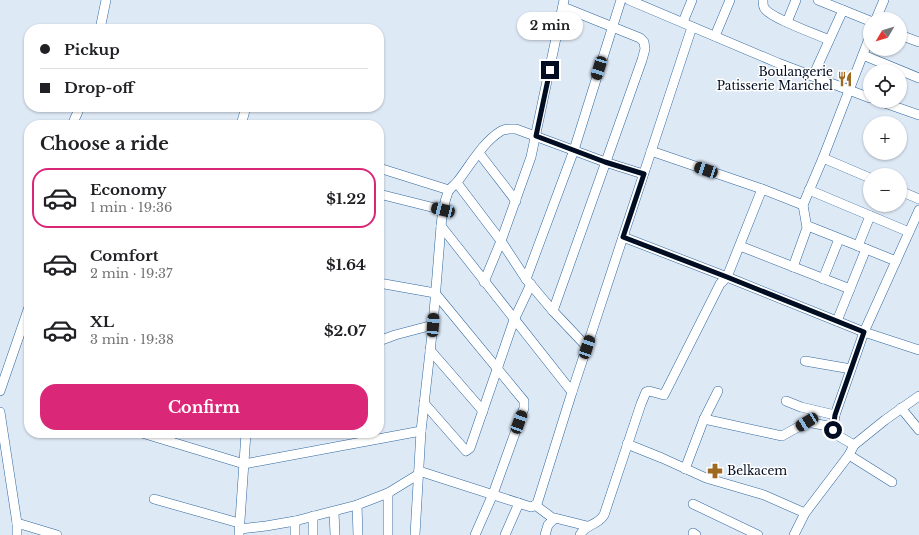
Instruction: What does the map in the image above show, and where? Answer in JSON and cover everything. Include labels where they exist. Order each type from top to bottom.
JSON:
[{"type":"street","points":[[101,24],[106,0]]},
{"type":"street","points":[[424,403],[466,451],[470,448],[574,150],[621,0]]},
{"type":"street","points":[[629,0],[692,27],[863,95]]},
{"type":"street","points":[[683,22],[692,0]]},
{"type":"street","points":[[715,36],[730,0]]},
{"type":"street","points":[[763,0],[765,9],[787,22],[829,40]]},
{"type":"street","points":[[787,22],[796,0]]},
{"type":"street","points":[[818,0],[838,6],[863,17]]},
{"type":"street","points":[[879,12],[884,0]]},
{"type":"street","points":[[484,282],[501,241],[531,157],[564,4],[640,38],[644,42],[644,49],[642,60],[553,311]]},
{"type":"street","points":[[813,76],[829,40],[838,6]]},
{"type":"street","points":[[419,472],[531,507],[537,504],[572,392],[692,27]]},
{"type":"street","points":[[907,38],[919,42]]},
{"type":"street","points":[[863,55],[803,205],[806,224],[839,239],[896,261]]},
{"type":"street","points":[[865,56],[919,78]]},
{"type":"street","points":[[899,108],[919,115]]},
{"type":"street","points":[[415,535],[421,431],[433,325],[440,226],[449,190],[457,183],[479,153],[496,135],[503,130],[516,129],[605,162],[644,174]]},
{"type":"street","points":[[651,151],[762,189],[803,205]]},
{"type":"street","points":[[479,153],[516,201]]},
{"type":"street","points":[[823,158],[863,175]]},
{"type":"street","points":[[384,170],[449,190]]},
{"type":"street","points":[[457,183],[501,241],[528,282],[587,347]]},
{"type":"street","points":[[580,535],[583,529],[600,521],[604,515],[646,392],[649,391],[664,395],[720,284],[727,277],[762,189]]},
{"type":"street","points":[[809,190],[909,232]]},
{"type":"street","points":[[907,194],[919,199]]},
{"type":"street","points":[[384,195],[443,210]]},
{"type":"street","points":[[854,445],[835,434],[832,427],[835,415],[864,332],[919,210]]},
{"type":"street","points":[[837,321],[850,289],[870,216]]},
{"type":"street","points":[[440,226],[572,392]]},
{"type":"street","points":[[793,267],[808,226]]},
{"type":"street","points":[[623,237],[864,332],[919,350]]},
{"type":"street","points":[[823,279],[839,239]]},
{"type":"street","points":[[740,246],[850,289]]},
{"type":"street","points":[[384,284],[435,293],[524,401],[524,408],[493,494],[475,535]]},
{"type":"street","points":[[0,391],[24,321]]},
{"type":"street","points":[[384,339],[433,325]]},
{"type":"street","points":[[430,350],[483,410]]},
{"type":"street","points":[[805,361],[851,369]]},
{"type":"street","points":[[685,468],[704,418],[718,391]]},
{"type":"street","points":[[794,535],[805,513],[849,455],[854,445],[885,420],[919,396]]},
{"type":"street","points":[[786,401],[801,407],[835,415]]},
{"type":"street","points":[[901,408],[919,430]]},
{"type":"street","points":[[0,412],[17,523],[17,535]]},
{"type":"street","points":[[704,418],[782,436],[807,422],[832,427]]},
{"type":"street","points":[[384,438],[421,431]]},
{"type":"street","points":[[158,438],[244,464],[383,438]]},
{"type":"street","points":[[239,529],[246,438]]},
{"type":"street","points":[[627,444],[706,478],[764,495],[805,513]]},
{"type":"street","points":[[849,455],[892,482]]},
{"type":"street","points":[[154,499],[239,529],[266,531],[295,520],[334,512],[357,505],[388,493],[419,472]]},
{"type":"street","points":[[388,493],[388,535]]},
{"type":"street","points":[[505,535],[519,503]]},
{"type":"street","points":[[693,504],[758,535]]},
{"type":"street","points":[[357,505],[358,535]]},
{"type":"street","points":[[535,505],[554,519],[587,526]]},
{"type":"street","points":[[334,512],[335,535]]},
{"type":"street","points":[[313,516],[314,535]]},
{"type":"street","points":[[544,535],[548,525],[554,519]]},
{"type":"street","points":[[295,520],[295,535]]},
{"type":"street","points":[[17,523],[57,535]]},
{"type":"place","name":"Boulangerie Patisserie Marichel","points":[[845,79]]},
{"type":"place","name":"Belkacem","points":[[715,471]]},
{"type":"route","points":[[550,70],[539,116],[536,136],[605,162],[644,174],[623,237],[864,332],[835,415],[832,427],[833,430]]}]
